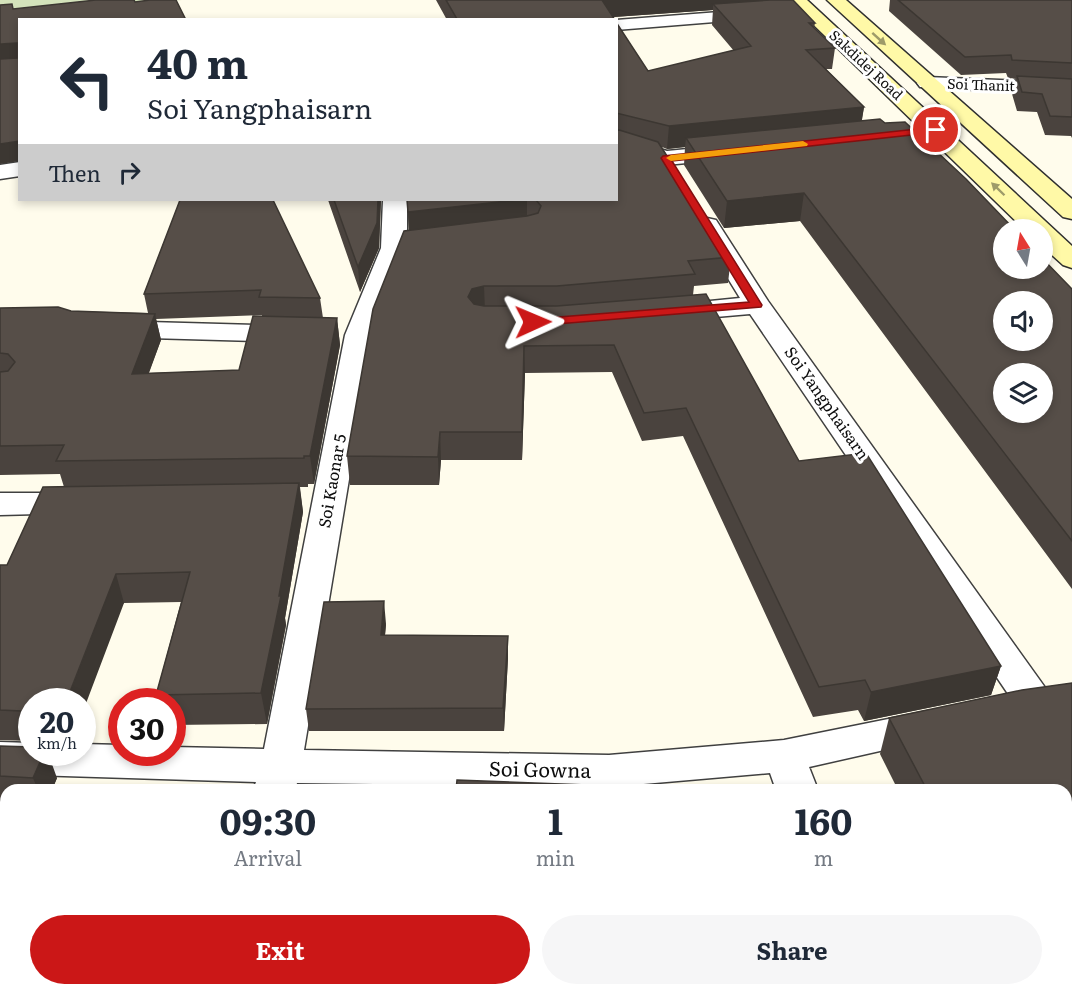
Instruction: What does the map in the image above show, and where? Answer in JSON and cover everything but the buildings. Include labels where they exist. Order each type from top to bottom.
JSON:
[{"type":"main road","name":"Sakdidej Road","points":[[836,0],[1072,212]]},
{"type":"main road","name":"Sakdidej Road","points":[[792,9],[936,130],[1029,219]]},
{"type":"main road","name":"Sakdidej Road","points":[[1053,242],[1072,260]]},
{"type":"street","points":[[618,25],[792,9]]},
{"type":"street","name":"Soi Thanit","points":[[927,82],[1072,89]]},
{"type":"street","points":[[911,132],[936,130]]},
{"type":"street","points":[[618,144],[666,158],[748,150]]},
{"type":"street","name":"Soi Yangphaisarn","points":[[666,158],[757,305],[774,327],[1019,706]]},
{"type":"street","points":[[0,172],[18,169]]},
{"type":"street","name":"Soi Kaonar 5","points":[[278,778],[329,499],[335,335],[405,246],[395,201]]},
{"type":"street","points":[[646,315],[757,305]]},
{"type":"street","points":[[90,328],[335,335]]},
{"type":"street","points":[[294,500],[329,499]]},
{"type":"street","points":[[0,504],[106,503]]},
{"type":"street","name":"Soi Gowna","points":[[0,758],[278,778],[609,781],[791,773],[1019,706]]},
{"type":"green space","points":[[0,0],[182,0],[0,16]]},
{"type":"slow traffic","points":[[671,158],[803,144]]},
{"type":"route","points":[[533,322],[557,322],[757,305],[666,158],[936,130]]}]
